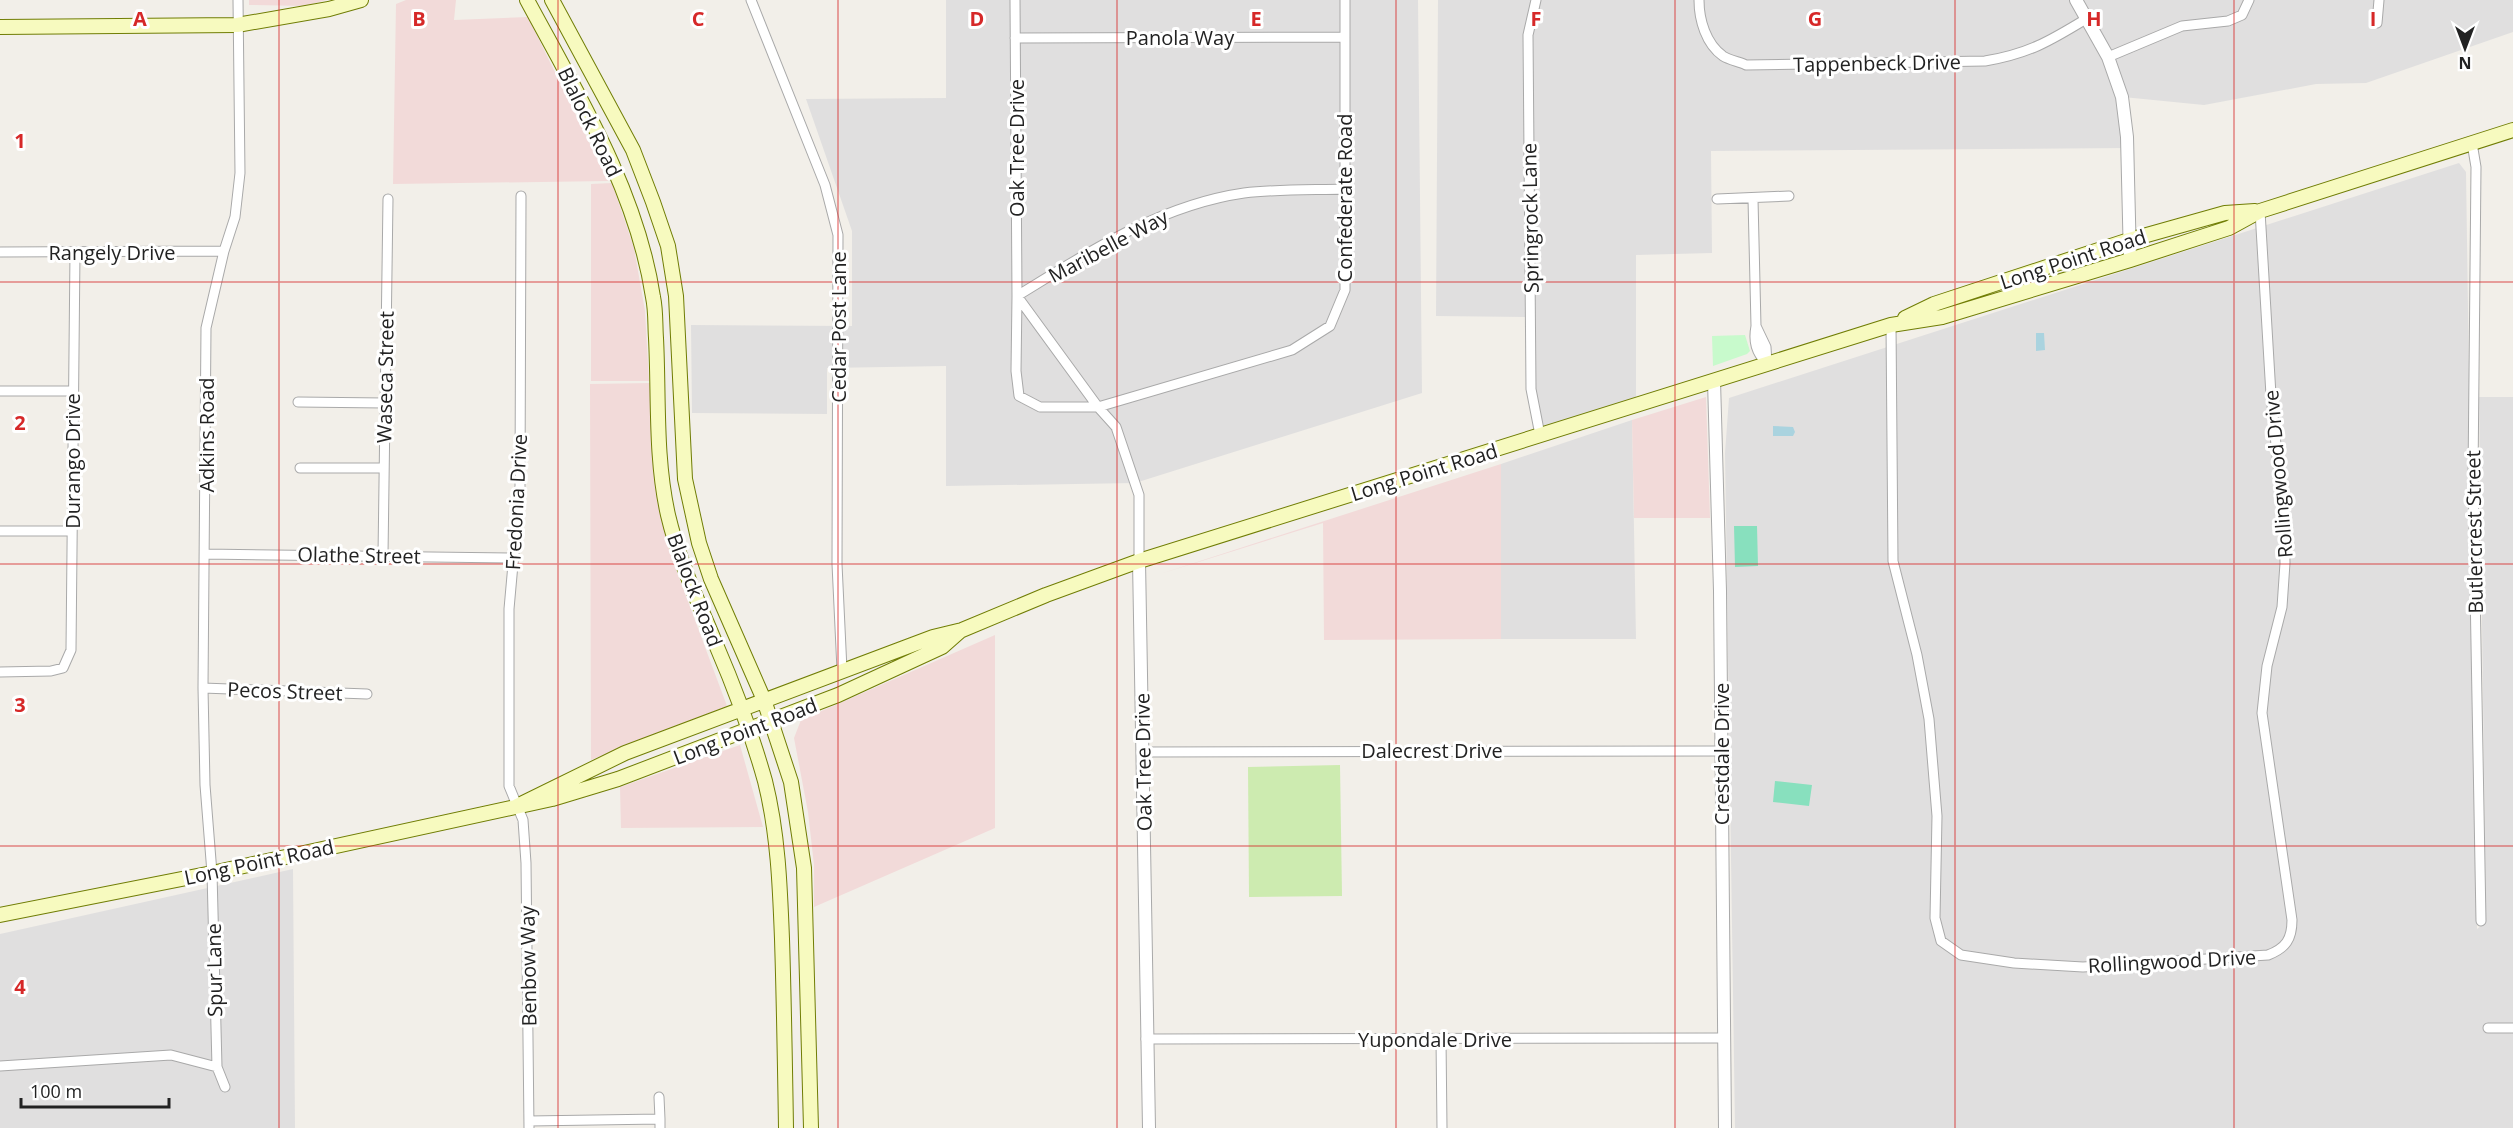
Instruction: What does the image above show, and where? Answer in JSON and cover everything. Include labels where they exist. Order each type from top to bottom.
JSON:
[{"type":"main road","points":[[0,27],[237,26],[329,9],[361,0]]},
{"type":"main road","name":"Blalock Road","points":[[527,0],[578,94],[632,211],[654,299],[658,439],[662,478],[678,552],[691,590],[749,730],[774,824],[780,892],[786,1128]]},
{"type":"main road","name":"Blalock Road","points":[[552,0],[633,150],[668,246],[676,296],[686,479],[699,543],[711,579],[764,700],[791,782],[804,868],[811,1128]]},
{"type":"main road","points":[[578,94],[599,87]]},
{"type":"main road","name":"Long Point Road","points":[[518,806],[625,753],[842,670],[936,636],[962,630],[1046,595],[1139,561],[1891,325],[1942,317],[2130,260],[2229,228],[2260,211],[2513,130]]},
{"type":"main road","points":[[632,211],[653,202]]},
{"type":"main road","name":"Long Point Road","points":[[1891,325],[1934,304],[2129,240],[2225,213],[2260,211]]},
{"type":"main road","points":[[658,391],[682,392]]},
{"type":"main road","points":[[678,552],[699,543]]},
{"type":"main road","name":"Long Point Road","points":[[0,915],[212,873],[552,799],[618,779],[771,723],[849,691],[942,647],[962,630]]},
{"type":"main road","points":[[780,892],[805,891]]},
{"type":"main road","points":[[784,1017],[809,1016]]},
{"type":"street","name":"Adkins Road","points":[[212,873],[205,785],[203,688],[206,328],[224,251],[235,217],[240,173],[238,0]]},
{"type":"street","name":"Cedar Post Lane","points":[[751,0],[825,185],[838,235],[837,564],[842,670]]},
{"type":"street","name":"Oak Tree Drive","points":[[1015,0],[1016,371],[1019,396],[1040,407],[1098,407]]},
{"type":"street","name":"Confederate Road","points":[[1098,407],[1292,350],[1330,326],[1345,290],[1345,0]]},
{"type":"street","name":"Springrock Lane","points":[[1536,0],[1528,35],[1531,389],[1540,435]]},
{"type":"street","name":"Tappenbeck Drive","points":[[1700,0],[1700,11],[1707,37],[1724,57],[1746,64],[1985,61],[2013,57],[2041,46],[2086,19]]},
{"type":"street","points":[[2076,0],[2109,57],[2122,97],[2126,117],[2130,260]]},
{"type":"street","points":[[2109,57],[2182,27],[2228,21],[2242,15],[2249,0]]},
{"type":"street","points":[[2378,23],[2379,0]]},
{"type":"street","name":"Panola Way","points":[[1015,38],[1345,37]]},
{"type":"street","name":"Butlercrest Street","points":[[2472,143],[2476,167],[2473,477],[2481,921]]},
{"type":"street","name":"Maribelle Way","points":[[1017,296],[1095,248],[1171,211],[1244,193],[1345,189]]},
{"type":"street","name":"Fredonia Drive","points":[[518,806],[509,786],[509,609],[520,486],[521,196]]},
{"type":"street","points":[[1717,199],[1789,196]]},
{"type":"street","name":"Waseca Street","points":[[383,555],[388,199]]},
{"type":"street","points":[[1753,199],[1756,326],[1754,339],[1758,354],[1767,364]]},
{"type":"street","name":"Rollingwood Drive","points":[[1891,325],[1893,561],[1917,655],[1929,719],[1937,816],[1935,918],[1941,941],[1961,956],[2052,966],[2083,967],[2268,955],[2282,949],[2289,941],[2292,920],[2262,714],[2267,666],[2282,607],[2285,563],[2284,524],[2271,395],[2260,211]]},
{"type":"street","name":"Rangely Drive","points":[[0,252],[224,251]]},
{"type":"street","name":"Durango Drive","points":[[0,672],[51,671],[63,668],[72,650],[72,391],[75,252]]},
{"type":"street","name":"Oak Tree Drive","points":[[1017,296],[1098,407],[1116,427],[1139,495],[1149,1128]]},
{"type":"street","name":"Crestdale Drive","points":[[1714,381],[1725,1128]]},
{"type":"street","points":[[0,391],[72,391]]},
{"type":"street","points":[[298,402],[384,403]]},
{"type":"street","points":[[300,468],[384,468]]},
{"type":"street","points":[[0,531],[72,531]]},
{"type":"street","name":"Olathe Street","points":[[205,554],[513,558]]},
{"type":"street","name":"Pecos Street","points":[[203,688],[366,694]]},
{"type":"street","name":"Dalecrest Drive","points":[[1143,752],[1721,751]]},
{"type":"street","name":"Benbow Way","points":[[518,806],[524,820],[526,863],[529,1124]]},
{"type":"street","name":"Spur Lane","points":[[212,873],[217,1067]]},
{"type":"street","points":[[2488,1028],[2513,1028]]},
{"type":"street","name":"Yupondale Drive","points":[[1146,1040],[1724,1038]]},
{"type":"street","points":[[1442,1039],[1442,1128]]},
{"type":"street","points":[[0,1066],[171,1055],[217,1067],[225,1087]]},
{"type":"street","points":[[529,1124],[660,1123],[659,1096]]},
{"type":"shaded area","points":[[249,0],[326,0],[306,6],[249,5]]},
{"type":"shaded area","points":[[406,0],[456,0],[454,20],[528,17],[608,181],[393,184],[396,4]]},
{"type":"shaded area","points":[[946,0],[1418,0],[1422,393],[1135,483],[946,486],[946,366],[827,368],[827,414],[692,413],[691,325],[852,326],[852,231],[806,99],[946,98]]},
{"type":"shaded area","points":[[1438,0],[2513,0],[2513,32],[2366,83],[2316,84],[2204,105],[2123,97],[2127,148],[1711,151],[1712,253],[1636,255],[1636,405],[1540,435],[1531,389],[1531,317],[1436,316]]},
{"type":"shaded area","points":[[2459,163],[2466,172],[2477,929],[2486,922],[2479,397],[2513,397],[2513,1128],[1735,1128],[1725,453],[1729,398]]},
{"type":"shaded area","points":[[612,183],[634,248],[645,311],[649,381],[591,381],[591,184]]},
{"type":"shaded area","points":[[651,383],[655,481],[674,564],[727,706],[591,760],[590,384]]},
{"type":"shaded area","points":[[1706,397],[1710,518],[1634,518],[1632,420]]},
{"type":"shaded area","points":[[1632,420],[1636,639],[1501,639],[1501,464]]},
{"type":"shaded area","points":[[1501,464],[1501,639],[1324,640],[1323,523],[1160,574]]},
{"type":"shaded area","points":[[995,635],[995,828],[814,907],[814,865],[808,812],[794,738],[801,720]]},
{"type":"shaded area","points":[[740,745],[763,827],[621,828],[620,787]]},
{"type":"shaded area","points":[[293,869],[295,1128],[0,1128],[0,934]]},
{"type":"green space","points":[[1745,335],[1750,351],[1747,354],[1713,366],[1712,336]]},
{"type":"green space","points":[[1734,526],[1757,526],[1758,566],[1735,567]]},
{"type":"green space","points":[[1340,765],[1342,896],[1249,897],[1248,767]]},
{"type":"green space","points":[[1775,781],[1812,785],[1809,806],[1773,802]]},
{"type":"water","points":[[2036,333],[2044,333],[2045,350],[2036,351]]},
{"type":"water","points":[[1773,426],[1793,427],[1795,432],[1793,436],[1773,436]]}]
